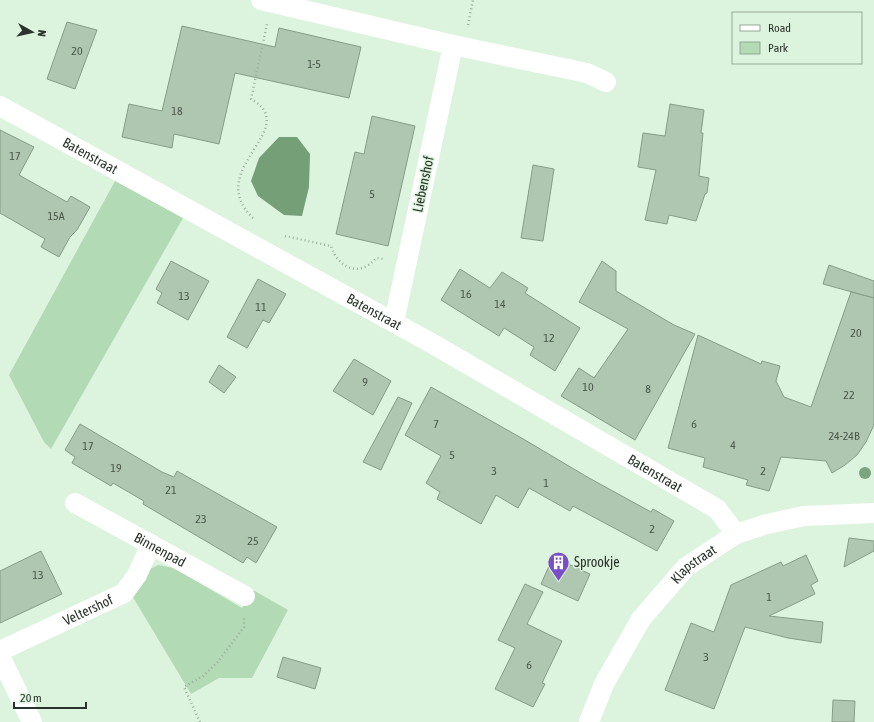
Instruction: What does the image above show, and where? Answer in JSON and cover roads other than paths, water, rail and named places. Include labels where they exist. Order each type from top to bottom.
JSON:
[{"type":"street","points":[[267,1],[452,45],[587,73],[606,82]]},
{"type":"street","name":"Liebenshof","points":[[394,322],[452,45]]},
{"type":"street","name":"Batenstraat","points":[[0,106],[394,322],[717,509],[736,534]]},
{"type":"street","name":"Binnenpad","points":[[75,504],[245,596]]},
{"type":"street","name":"Klapstraat","points":[[589,722],[604,684],[640,619],[686,567],[736,534],[767,524],[804,516],[873,510]]},
{"type":"street","name":"Veltershof","points":[[0,651],[124,593],[137,575],[151,544]]},
{"type":"street","points":[[0,656],[32,722]]},
{"type":"place","name":"Sprookje","points":[[559,582]]}]
